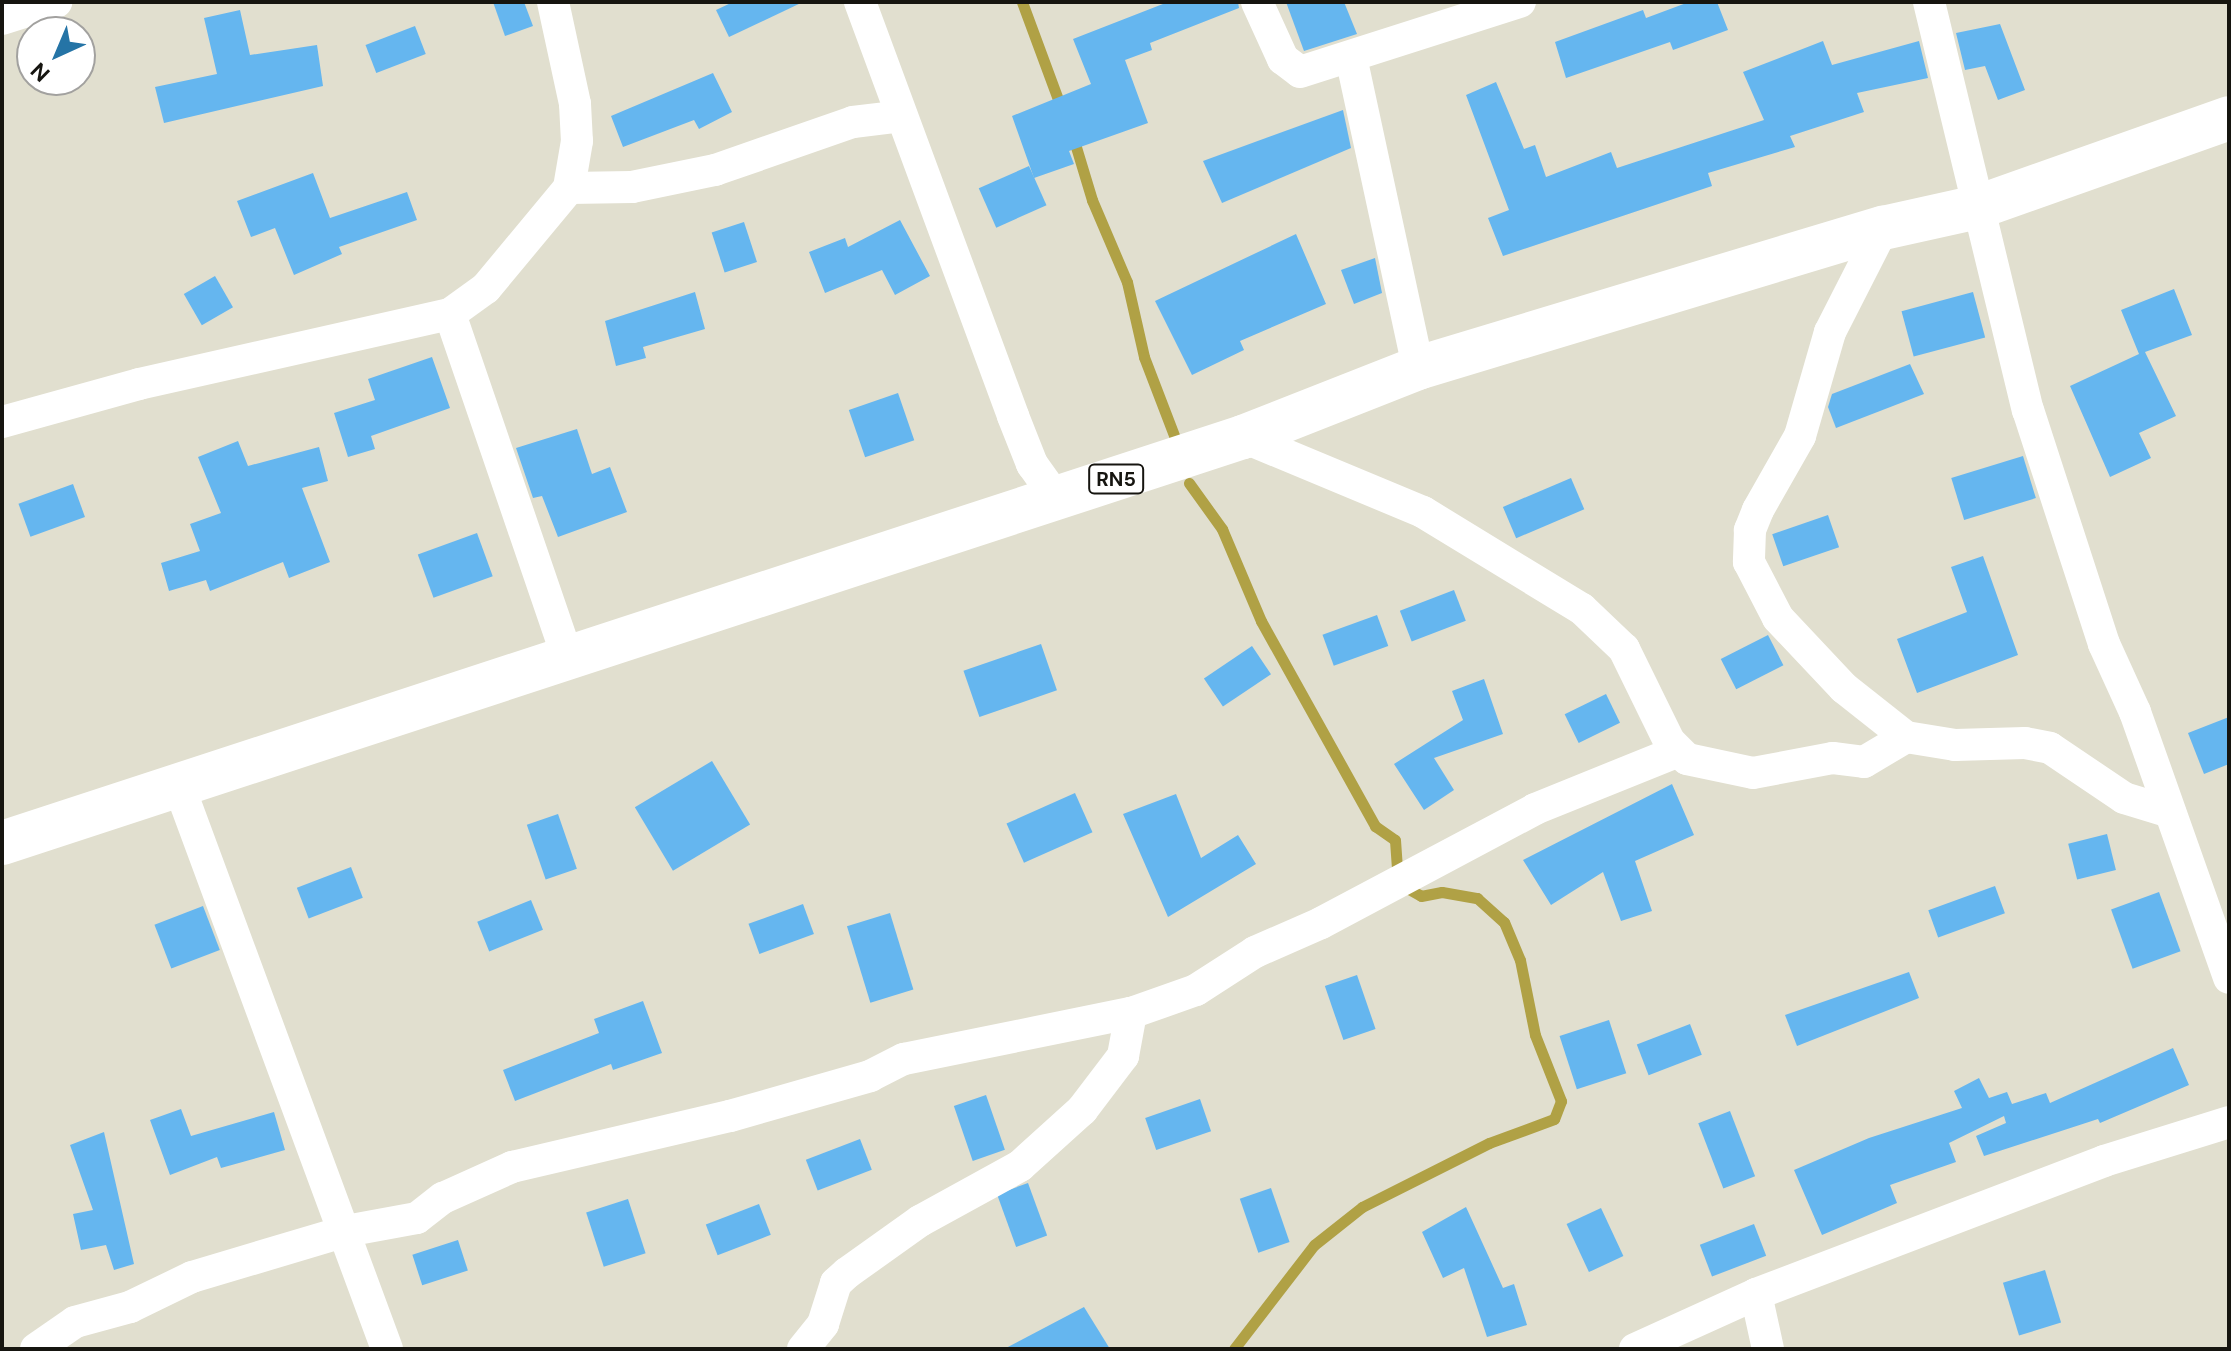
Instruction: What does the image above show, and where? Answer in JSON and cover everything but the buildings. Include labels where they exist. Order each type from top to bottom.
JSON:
[{"type":"highway","name":"RN5","points":[[2,843],[1243,437],[1418,368],[1883,228],[1978,207],[2229,118]]},
{"type":"street","points":[[2,19],[56,2]]},
{"type":"street","points":[[2,422],[139,384],[450,314],[486,288],[569,188],[577,141],[575,104],[553,2]]},
{"type":"street","points":[[860,2],[1032,464],[1057,499]]},
{"type":"street","points":[[1257,2],[1292,70],[1351,57],[1520,2]]},
{"type":"street","points":[[1929,2],[2033,424],[2104,644],[2170,812],[2229,978]]},
{"type":"street","points":[[1351,57],[1418,368]]},
{"type":"street","points":[[569,188],[632,187],[715,170],[853,122],[902,116]]},
{"type":"street","points":[[1883,228],[1830,332],[1800,436],[1758,510],[1750,530],[1749,562],[1778,618],[1844,688],[1906,737],[1955,745],[2025,743],[2050,748],[2109,791],[2170,812]]},
{"type":"street","points":[[450,314],[568,659]]},
{"type":"street","points":[[1243,437],[1423,512],[1582,609],[1624,649],[1676,752]]},
{"type":"street","points":[[36,1349],[75,1322],[130,1307],[179,1282],[346,1231],[417,1218],[443,1198],[512,1167],[730,1116],[870,1076],[904,1059],[1131,1013],[1196,990],[1255,952],[1321,923],[1535,809],[1676,752],[1753,773],[1833,758],[1864,762],[1906,737]]},
{"type":"street","points":[[179,786],[346,1231],[387,1349]]},
{"type":"street","points":[[803,1349],[823,1324],[836,1283],[847,1273],[920,1221],[1020,1166],[1082,1110],[1123,1056],[1131,1013]]},
{"type":"street","points":[[1635,1349],[1758,1328],[2104,1161],[2229,1122]]},
{"type":"waterway","points":[[1022,2],[1062,110]]},
{"type":"waterway","points":[[1073,137],[1092,200],[1127,282],[1144,357],[1174,435]]},
{"type":"waterway","points":[[1189,483],[1222,529],[1261,621],[1375,826],[1395,840],[1398,883],[1421,896],[1442,892],[1477,898],[1504,922],[1520,960],[1535,1035],[1561,1101],[1554,1119],[1489,1143],[1362,1207],[1314,1245],[1234,1349]]}]
